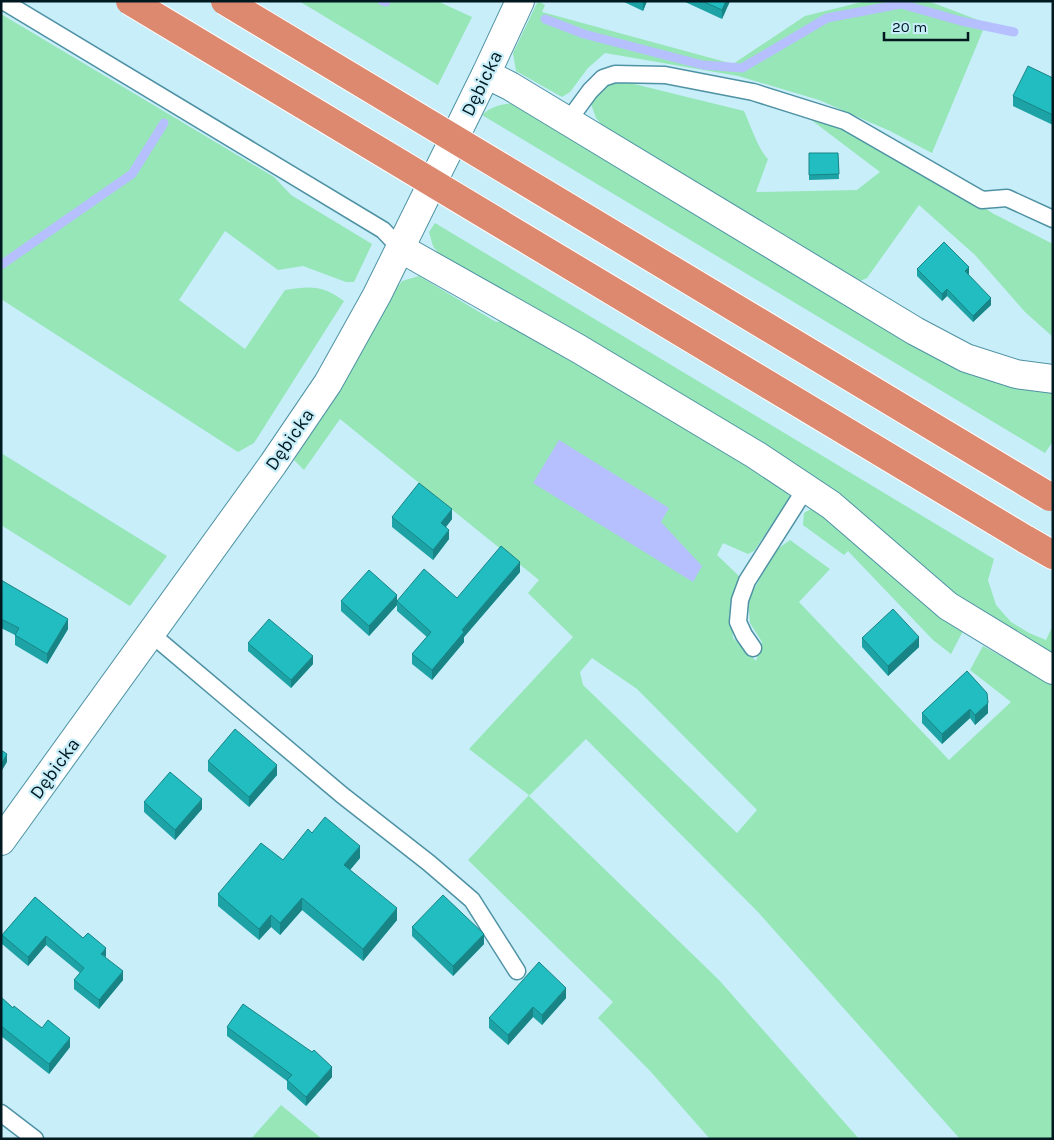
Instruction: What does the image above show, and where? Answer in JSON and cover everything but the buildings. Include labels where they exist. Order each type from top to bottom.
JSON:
[{"type":"highway","points":[[130,1],[1053,555]]},
{"type":"highway","points":[[225,1],[1051,498]]},
{"type":"street","name":"Dębicka","points":[[1,841],[273,464],[328,383],[377,295],[520,1]]},
{"type":"street","points":[[486,74],[915,332],[966,358],[1016,374],[1053,379]]},
{"type":"street","points":[[400,248],[579,349],[756,454],[831,505],[948,606],[1053,670]]},
{"type":"lane","points":[[3,1],[383,230],[400,248]]},
{"type":"lane","points":[[568,122],[590,91],[603,78],[615,74],[665,75],[753,92],[845,122],[982,200],[1007,198],[1053,219]]},
{"type":"lane","points":[[753,648],[738,622],[740,600],[747,581],[806,488]]},
{"type":"lane","points":[[150,632],[342,795],[429,863],[472,900],[517,971]]},
{"type":"lane","points":[[1,1113],[35,1139]]},
{"type":"green space","points":[[299,1],[437,1],[472,17],[438,85]]},
{"type":"green space","points":[[538,1],[545,5],[542,12],[733,64],[805,16],[866,1],[928,1],[986,23],[932,153],[890,131],[819,100],[738,76],[605,53],[588,68],[570,92],[562,97],[516,71],[513,53]]},
{"type":"green space","points":[[1,14],[274,177],[291,195],[372,244],[354,282],[346,282],[303,266],[278,270],[225,231],[179,300],[245,349],[285,290],[302,288],[323,289],[344,301],[254,443],[238,452],[1,299]]},
{"type":"green space","points":[[618,80],[744,111],[758,144],[768,159],[756,192],[857,190],[880,172],[810,119],[836,125],[943,182],[994,214],[1053,244],[1053,337],[1025,312],[975,255],[919,205],[867,278],[858,282],[611,135],[596,118],[591,104],[599,88]]},
{"type":"green space","points":[[515,103],[971,367],[1042,392],[1053,393],[1053,441],[1045,453],[482,115],[497,106]]},
{"type":"green space","points":[[435,223],[994,559],[988,580],[996,605],[1011,622],[1029,633],[1046,640],[1053,625],[1053,658],[1013,636],[658,384],[439,254],[433,246],[429,232]]},
{"type":"green space","points":[[419,276],[496,322],[510,320],[785,489],[790,497],[754,551],[748,554],[723,543],[717,555],[740,577],[731,611],[733,638],[756,661],[762,642],[750,623],[748,600],[775,551],[790,540],[830,569],[799,602],[949,760],[1011,702],[970,670],[983,646],[1053,685],[1053,1139],[960,1139],[758,912],[586,739],[529,796],[719,980],[859,1139],[710,1139],[651,1072],[598,1018],[613,1002],[468,860],[529,795],[469,749],[573,637],[528,593],[539,580],[340,419],[304,470],[294,460],[354,366],[391,296],[402,281]],"holes":[[[592,658],[637,689],[757,810],[737,833],[583,685],[580,672]]]},
{"type":"green space","points":[[1,453],[167,556],[130,606],[1,525]]},
{"type":"green space","points":[[816,506],[963,631],[951,654],[933,640],[848,551],[844,555],[803,525],[804,513]]},
{"type":"green space","points":[[281,1105],[322,1139],[251,1139]]},
{"type":"water","points":[[559,440],[669,508],[661,522],[702,566],[693,582],[533,483]]},
{"type":"waterway","points":[[382,1],[386,2]]},
{"type":"waterway","points":[[545,19],[584,34],[703,65],[742,68],[827,18],[901,4],[961,21],[1014,32]]},
{"type":"waterway","points":[[1,265],[132,174],[164,123]]}]
